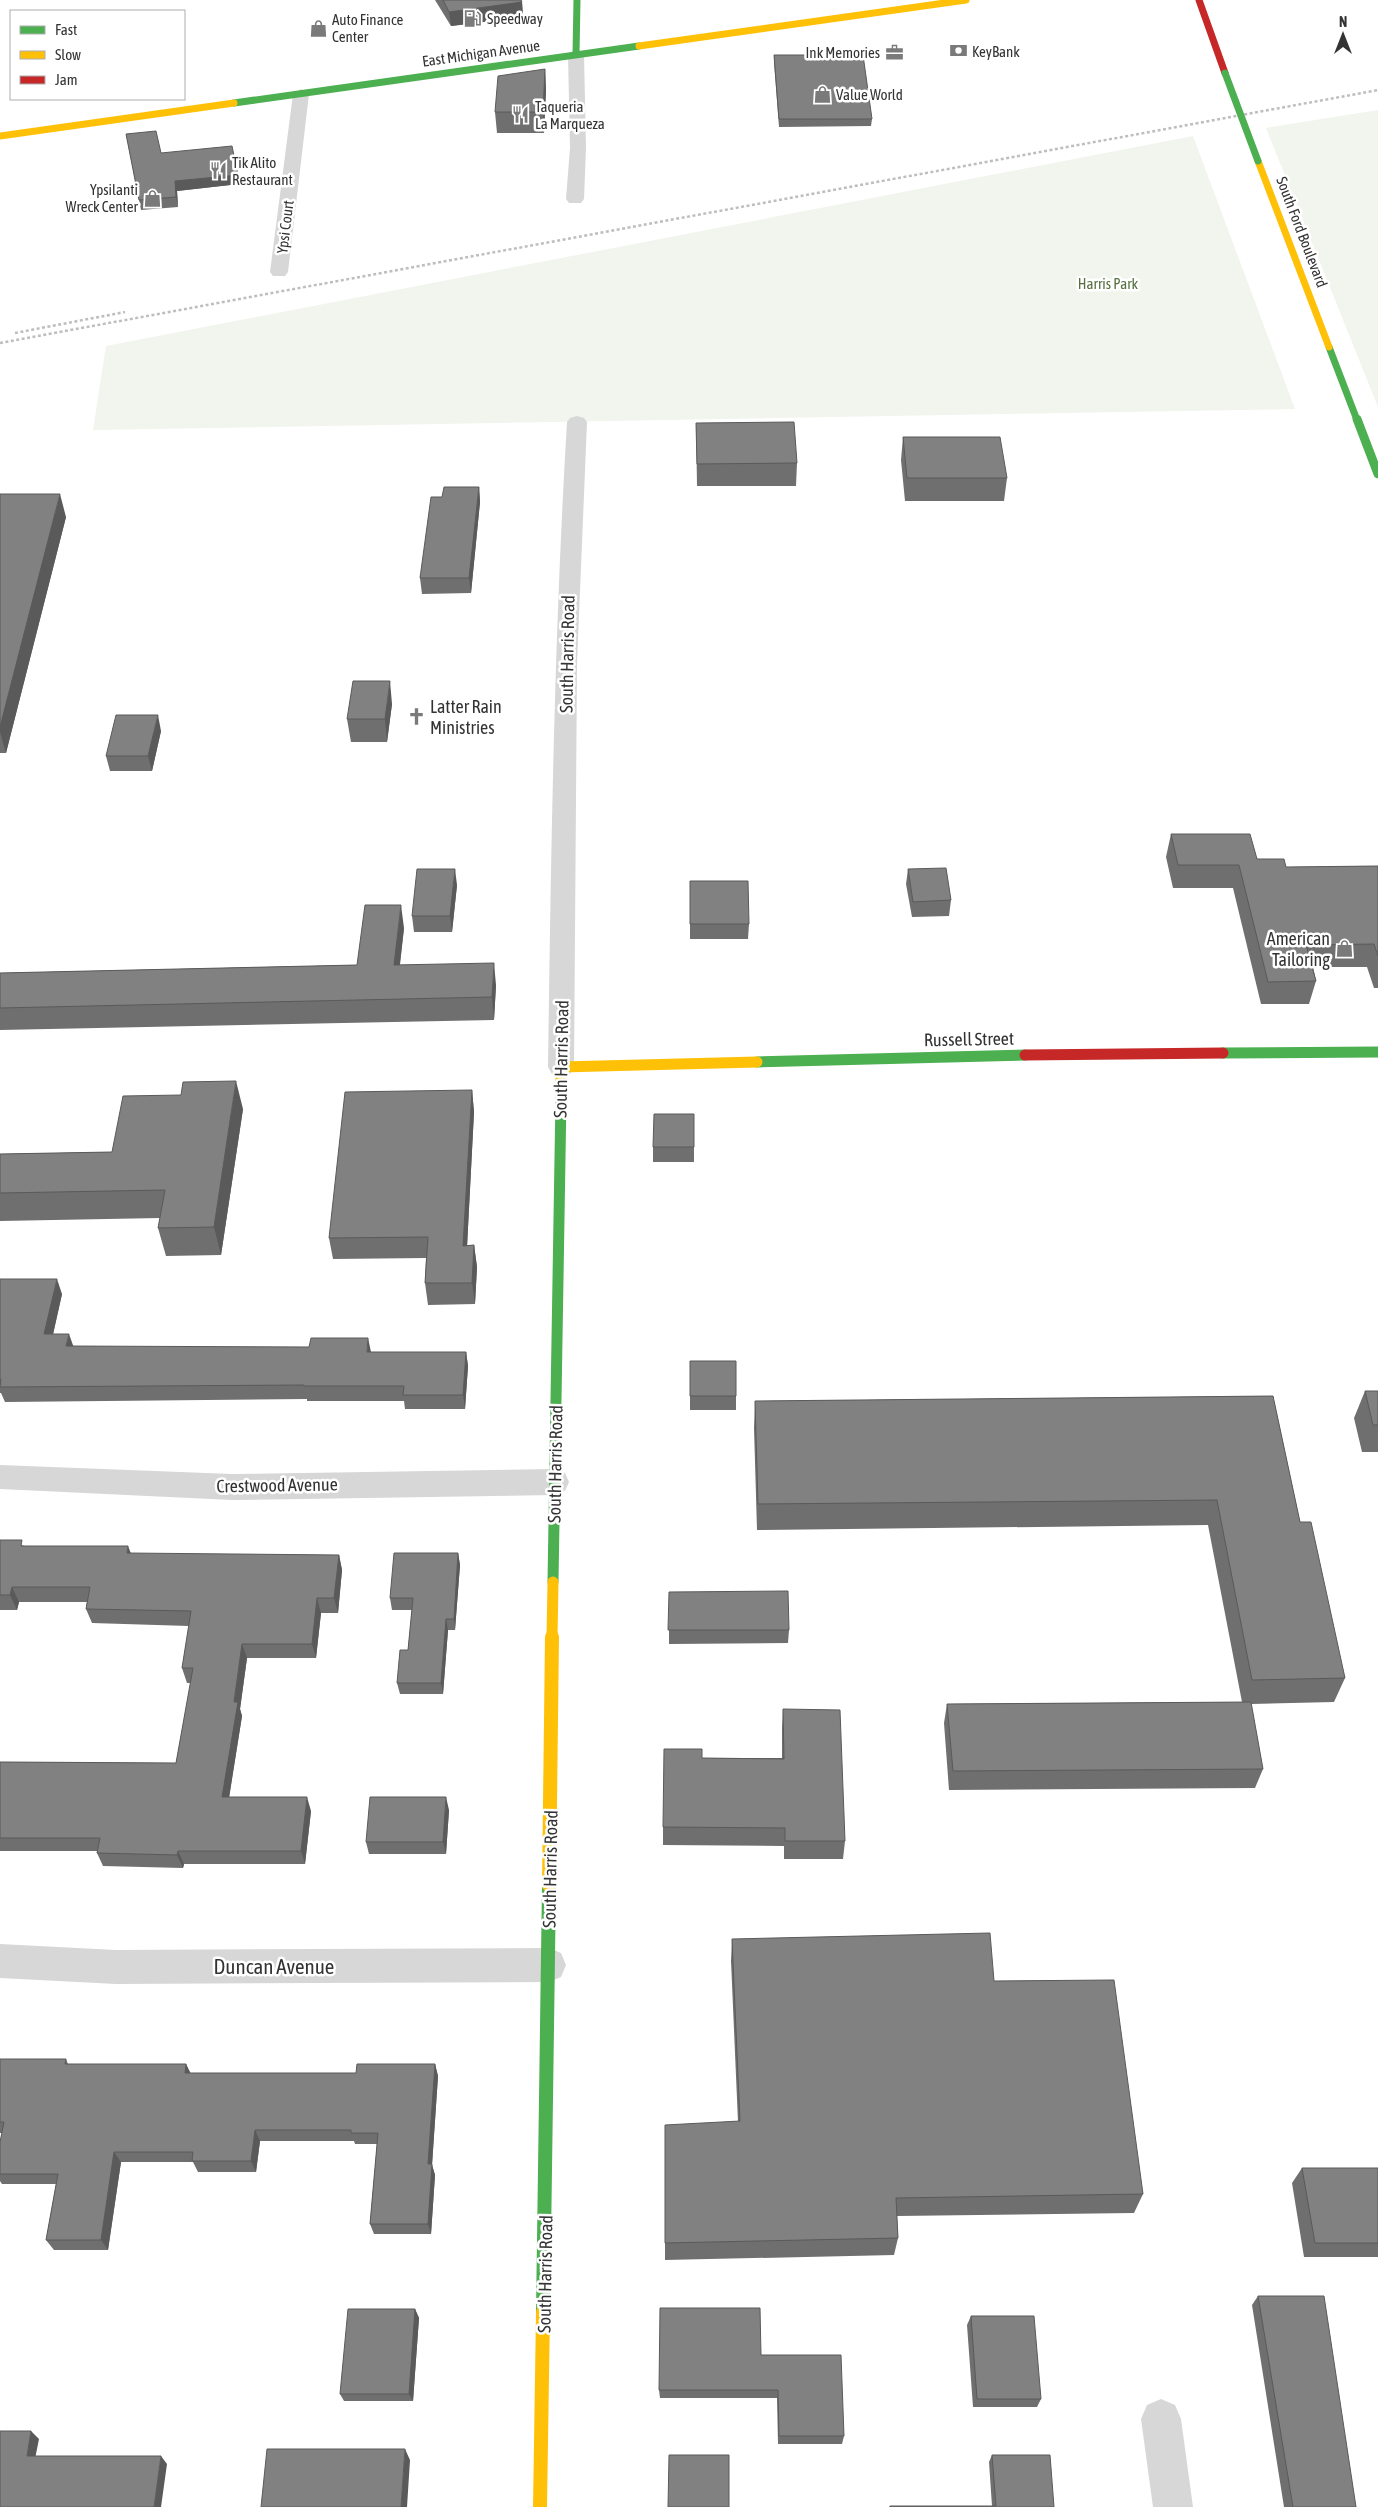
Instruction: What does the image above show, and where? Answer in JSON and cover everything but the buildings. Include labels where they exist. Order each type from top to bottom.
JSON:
[{"type":"main road","points":[[576,54],[577,0]]},
{"type":"main road","name":"East Michigan Avenue","points":[[0,136],[931,2],[966,0]]},
{"type":"main road","name":"South Ford Boulevard","points":[[1199,0],[1258,161],[1378,474]]},
{"type":"main road","name":"Russell Street","points":[[561,1067],[1054,1054],[1378,1052]]},
{"type":"main road","name":"South Harris Road","points":[[540,2507],[561,1067]]},
{"type":"street","points":[[575,199],[578,148],[576,54]]},
{"type":"street","name":"Ypsi Court","points":[[279,272],[301,94]]},
{"type":"street","name":"South Harris Road","points":[[561,1067],[567,634],[570,527],[577,422]]},
{"type":"street","name":"Crestwood Avenue","points":[[0,1477],[232,1487],[554,1482]]},
{"type":"street","name":"Duncan Avenue","points":[[0,1962],[116,1967],[549,1966]]},
{"type":"street","points":[[1161,2419],[1173,2507]]},
{"type":"green space","points":[[1378,110],[1378,407],[1266,128]]},
{"type":"green space","name":"Harris Park","points":[[1193,136],[1295,409],[93,430],[106,346]]},
{"type":"railway","points":[[0,343],[1378,90]]},
{"type":"railway","points":[[15,333],[125,312]]},
{"type":"traffic: fast","points":[[576,54],[577,0]]},
{"type":"traffic: fast","points":[[234,103],[639,46]]},
{"type":"traffic: fast","points":[[1225,73],[1258,161]]},
{"type":"traffic: fast","points":[[1329,347],[1378,474]]},
{"type":"traffic: fast","points":[[1223,1053],[1378,1052]]},
{"type":"traffic: fast","points":[[757,1062],[1025,1055]]},
{"type":"traffic: fast","points":[[553,1582],[561,1097]]},
{"type":"traffic: fast","points":[[543,2312],[549,1885]]},
{"type":"traffic: slow","points":[[639,46],[966,0]]},
{"type":"traffic: slow","points":[[0,136],[234,103]]},
{"type":"traffic: slow","points":[[1258,161],[1329,347]]},
{"type":"traffic: slow","points":[[561,1097],[561,1067],[757,1062]]},
{"type":"traffic: slow","points":[[549,1885],[553,1582]]},
{"type":"traffic: slow","points":[[540,2507],[543,2312]]},
{"type":"traffic: jam","points":[[1199,0],[1225,73]]},
{"type":"traffic: jam","points":[[1025,1055],[1223,1053]]},
{"type":"place","name":"Speedway","points":[[473,18]]},
{"type":"place","name":"Auto Finance Center","points":[[318,28]]},
{"type":"place","name":"KeyBank","points":[[958,51]]},
{"type":"place","name":"Ink Memories","points":[[894,52]]},
{"type":"place","name":"Value World","points":[[822,94]]},
{"type":"place","name":"Taqueria La Marqueza","points":[[521,115]]},
{"type":"place","name":"Tik Alito Restaurant","points":[[218,171]]},
{"type":"place","name":"Ypsilanti Wreck Center","points":[[152,198]]},
{"type":"place","name":"Latter Rain Ministries","points":[[416,716]]},
{"type":"place","name":"American Tailoring","points":[[1344,948]]}]
